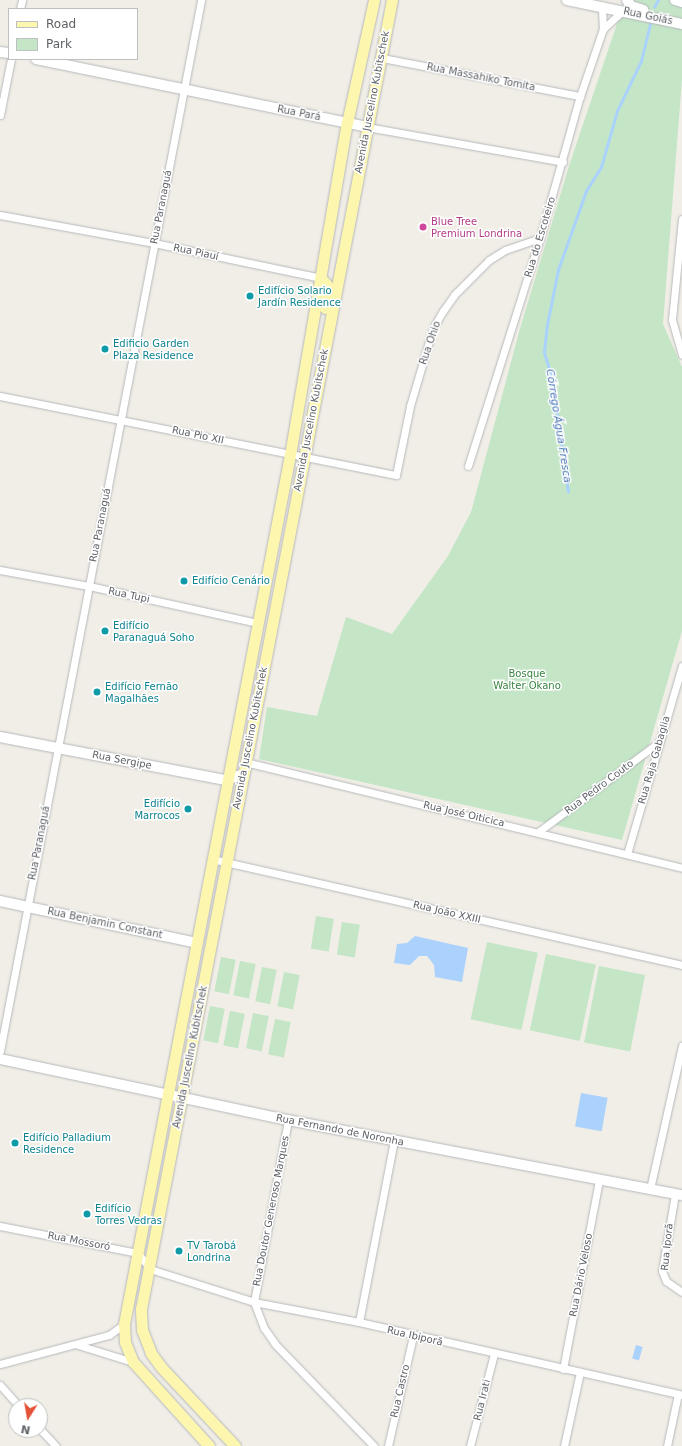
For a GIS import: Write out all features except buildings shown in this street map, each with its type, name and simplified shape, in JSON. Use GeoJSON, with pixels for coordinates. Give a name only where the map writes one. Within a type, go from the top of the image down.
{"type":"FeatureCollection","features":[{"type":"Feature","properties":{"kind":"main road","name":"Avenida Juscelino Kubitschek"},"geometry":{"type":"LineString","coordinates":[[209,1446],[133,1362],[125,1342],[124,1324],[169,1094],[226,780],[290,455],[347,123],[374,0]]}},
{"type":"Feature","properties":{"kind":"main road","name":"Avenida Juscelino Kubitschek"},"geometry":{"type":"LineString","coordinates":[[235,1446],[170,1378],[151,1353],[141,1323],[226,862],[392,0]]}},
{"type":"Feature","properties":{"kind":"main road"},"geometry":{"type":"LineString","coordinates":[[319,376],[318,343],[327,298],[327,285],[321,278]]}},
{"type":"Feature","properties":{"kind":"main road"},"geometry":{"type":"LineString","coordinates":[[134,1277],[150,1269]]}},
{"type":"Feature","properties":{"kind":"street","name":"Rua Paranaguá"},"geometry":{"type":"LineString","coordinates":[[0,1051],[201,0]]}},
{"type":"Feature","properties":{"kind":"street","name":"Rua Goiás"},"geometry":{"type":"LineString","coordinates":[[567,0],[601,3],[622,11],[682,24]]}},
{"type":"Feature","properties":{"kind":"street"},"geometry":{"type":"LineString","coordinates":[[627,0],[635,8],[682,19]]}},
{"type":"Feature","properties":{"kind":"street"},"geometry":{"type":"LineString","coordinates":[[675,0],[682,2]]}},
{"type":"Feature","properties":{"kind":"street","name":"Rua do Escoteiro"},"geometry":{"type":"LineString","coordinates":[[468,466],[540,238],[563,162],[580,96],[603,29],[601,3]]}},
{"type":"Feature","properties":{"kind":"street"},"geometry":{"type":"LineString","coordinates":[[603,29],[622,11]]}},
{"type":"Feature","properties":{"kind":"street","name":"Rua Massahiko Tomita"},"geometry":{"type":"LineString","coordinates":[[382,58],[580,96]]}},
{"type":"Feature","properties":{"kind":"street"},"geometry":{"type":"LineString","coordinates":[[0,115],[11,60]]}},
{"type":"Feature","properties":{"kind":"street","name":"Rua Pará"},"geometry":{"type":"LineString","coordinates":[[41,60],[367,127],[563,162]]}},
{"type":"Feature","properties":{"kind":"street","name":"Rua Piauí"},"geometry":{"type":"LineString","coordinates":[[0,215],[154,243],[321,278]]}},
{"type":"Feature","properties":{"kind":"street"},"geometry":{"type":"LineString","coordinates":[[682,219],[672,320],[682,355]]}},
{"type":"Feature","properties":{"kind":"street","name":"Rua Ohio"},"geometry":{"type":"LineString","coordinates":[[396,474],[412,400],[433,328],[443,311],[454,295],[489,260],[505,250],[540,238]]}},
{"type":"Feature","properties":{"kind":"street","name":"Rua Pio XII"},"geometry":{"type":"LineString","coordinates":[[0,396],[121,419],[304,458],[396,474]]}},
{"type":"Feature","properties":{"kind":"street","name":"Rua Tupi"},"geometry":{"type":"LineString","coordinates":[[0,570],[89,586],[256,623]]}},
{"type":"Feature","properties":{"kind":"street","name":"Rua Raja Gabaglia"},"geometry":{"type":"LineString","coordinates":[[627,854],[682,666]]}},
{"type":"Feature","properties":{"kind":"street","name":"Rua Sergipe"},"geometry":{"type":"LineString","coordinates":[[0,737],[226,780]]}},
{"type":"Feature","properties":{"kind":"street","name":"Rua Pedro Couto"},"geometry":{"type":"LineString","coordinates":[[538,832],[660,742]]}},
{"type":"Feature","properties":{"kind":"street","name":"Rua José Oiticica"},"geometry":{"type":"LineString","coordinates":[[245,762],[682,868]]}},
{"type":"Feature","properties":{"kind":"street"},"geometry":{"type":"LineString","coordinates":[[226,780],[243,774]]}},
{"type":"Feature","properties":{"kind":"street","name":"Rua João XXIII"},"geometry":{"type":"LineString","coordinates":[[212,859],[682,965]]}},
{"type":"Feature","properties":{"kind":"street","name":"Rua Benjamin Constant"},"geometry":{"type":"LineString","coordinates":[[0,901],[211,946]]}},
{"type":"Feature","properties":{"kind":"street"},"geometry":{"type":"LineString","coordinates":[[650,1189],[682,1046]]}},
{"type":"Feature","properties":{"kind":"street","name":"Rua Fernando de Noronha"},"geometry":{"type":"LineString","coordinates":[[0,1060],[288,1120],[599,1181],[679,1194]]}},
{"type":"Feature","properties":{"kind":"street","name":"Rua Doutor Generoso Marques"},"geometry":{"type":"LineString","coordinates":[[254,1302],[288,1120]]}},
{"type":"Feature","properties":{"kind":"street"},"geometry":{"type":"LineString","coordinates":[[359,1322],[394,1140]]}},
{"type":"Feature","properties":{"kind":"street","name":"Rua Dário Veloso"},"geometry":{"type":"LineString","coordinates":[[563,1369],[599,1181]]}},
{"type":"Feature","properties":{"kind":"street","name":"Rua Iporã"},"geometry":{"type":"LineString","coordinates":[[679,1194],[662,1270],[666,1281],[682,1292]]}},
{"type":"Feature","properties":{"kind":"street","name":"Rua Mossoró"},"geometry":{"type":"LineString","coordinates":[[0,1226],[138,1253]]}},
{"type":"Feature","properties":{"kind":"street"},"geometry":{"type":"LineString","coordinates":[[138,1253],[150,1269]]}},
{"type":"Feature","properties":{"kind":"street","name":"Rua Ibiporã"},"geometry":{"type":"LineString","coordinates":[[150,1269],[254,1302],[359,1322],[413,1336],[680,1394]]}},
{"type":"Feature","properties":{"kind":"street"},"geometry":{"type":"LineString","coordinates":[[254,1302],[264,1328],[275,1344],[374,1446]]}},
{"type":"Feature","properties":{"kind":"street"},"geometry":{"type":"LineString","coordinates":[[0,1364],[109,1335],[124,1324]]}},
{"type":"Feature","properties":{"kind":"street","name":"Rua Castro"},"geometry":{"type":"LineString","coordinates":[[388,1446],[413,1336]]}},
{"type":"Feature","properties":{"kind":"street"},"geometry":{"type":"LineString","coordinates":[[76,1345],[96,1349],[133,1362]]}},
{"type":"Feature","properties":{"kind":"street","name":"Rua Irati"},"geometry":{"type":"LineString","coordinates":[[470,1446],[494,1354]]}},
{"type":"Feature","properties":{"kind":"street"},"geometry":{"type":"LineString","coordinates":[[564,1446],[580,1372]]}},
{"type":"Feature","properties":{"kind":"street"},"geometry":{"type":"LineString","coordinates":[[0,1385],[12,1398]]}},
{"type":"Feature","properties":{"kind":"street"},"geometry":{"type":"LineString","coordinates":[[666,1446],[680,1394]]}},
{"type":"Feature","properties":{"kind":"street"},"geometry":{"type":"LineString","coordinates":[[48,1437],[56,1446]]}},
{"type":"Feature","properties":{"kind":"green space","name":"Bosque Walter Okano"},"geometry":{"type":"Polygon","coordinates":[[[625,0],[682,0],[682,79],[663,324],[682,367],[682,631],[622,840],[259,759],[267,707],[317,716],[346,617],[392,634],[448,556],[471,512],[519,332],[569,166],[625,0]]]}},
{"type":"Feature","properties":{"kind":"green space"},"geometry":{"type":"Polygon","coordinates":[[[316,916],[334,919],[329,951],[311,949],[316,916]]]}},
{"type":"Feature","properties":{"kind":"green space"},"geometry":{"type":"Polygon","coordinates":[[[342,922],[360,925],[355,957],[337,955],[342,922]]]}},
{"type":"Feature","properties":{"kind":"green space"},"geometry":{"type":"Polygon","coordinates":[[[487,942],[538,953],[521,1030],[471,1019],[487,942]]]}},
{"type":"Feature","properties":{"kind":"green space"},"geometry":{"type":"Polygon","coordinates":[[[546,954],[596,965],[580,1041],[530,1030],[546,954]]]}},
{"type":"Feature","properties":{"kind":"green space"},"geometry":{"type":"Polygon","coordinates":[[[221,957],[236,960],[229,994],[214,991],[221,957]]]}},
{"type":"Feature","properties":{"kind":"green space"},"geometry":{"type":"Polygon","coordinates":[[[240,961],[256,964],[249,998],[233,995],[240,961]]]}},
{"type":"Feature","properties":{"kind":"green space"},"geometry":{"type":"Polygon","coordinates":[[[599,966],[645,975],[630,1052],[584,1043],[599,966]]]}},
{"type":"Feature","properties":{"kind":"green space"},"geometry":{"type":"Polygon","coordinates":[[[262,967],[277,970],[270,1004],[255,1001],[262,967]]]}},
{"type":"Feature","properties":{"kind":"green space"},"geometry":{"type":"Polygon","coordinates":[[[284,972],[300,975],[293,1009],[277,1006],[284,972]]]}},
{"type":"Feature","properties":{"kind":"green space"},"geometry":{"type":"Polygon","coordinates":[[[210,1006],[225,1009],[218,1043],[203,1040],[210,1006]]]}},
{"type":"Feature","properties":{"kind":"green space"},"geometry":{"type":"Polygon","coordinates":[[[230,1011],[245,1014],[238,1048],[223,1045],[230,1011]]]}},
{"type":"Feature","properties":{"kind":"green space"},"geometry":{"type":"Polygon","coordinates":[[[253,1013],[269,1016],[262,1051],[246,1048],[253,1013]]]}},
{"type":"Feature","properties":{"kind":"green space"},"geometry":{"type":"Polygon","coordinates":[[[275,1019],[291,1022],[284,1057],[268,1054],[275,1019]]]}},
{"type":"Feature","properties":{"kind":"water"},"geometry":{"type":"Polygon","coordinates":[[[415,936],[468,948],[462,982],[435,977],[434,965],[427,956],[419,956],[410,965],[394,963],[397,944],[407,943],[415,936]]]}},
{"type":"Feature","properties":{"kind":"water"},"geometry":{"type":"Polygon","coordinates":[[[581,1093],[608,1098],[602,1131],[575,1126],[581,1093]]]}},
{"type":"Feature","properties":{"kind":"water"},"geometry":{"type":"Polygon","coordinates":[[[636,1345],[643,1347],[639,1360],[632,1358],[636,1345]]]}},
{"type":"Feature","properties":{"kind":"waterway","name":"Córrego Água Fresca"},"geometry":{"type":"LineString","coordinates":[[654,7],[658,0]]}},
{"type":"Feature","properties":{"kind":"waterway","name":"Córrego Água Fresca"},"geometry":{"type":"LineString","coordinates":[[568,492],[552,379],[544,352],[547,325],[558,270],[586,191],[601,167],[617,111],[641,61],[651,20]]}},
{"type":"Feature","properties":{"kind":"place","name":"Blue Tree Premium Londrina"},"geometry":{"type":"Point","coordinates":[423,227]}},
{"type":"Feature","properties":{"kind":"place","name":"Edifício Solario Jardín Residence"},"geometry":{"type":"Point","coordinates":[250,296]}},
{"type":"Feature","properties":{"kind":"place","name":"Edificio Garden Plaza Residence"},"geometry":{"type":"Point","coordinates":[105,349]}},
{"type":"Feature","properties":{"kind":"place","name":"Edifício Cenário"},"geometry":{"type":"Point","coordinates":[184,581]}},
{"type":"Feature","properties":{"kind":"place","name":"Edifício Paranaguá Soho"},"geometry":{"type":"Point","coordinates":[105,631]}},
{"type":"Feature","properties":{"kind":"place","name":"Edifício Fernão Magalhães"},"geometry":{"type":"Point","coordinates":[97,692]}},
{"type":"Feature","properties":{"kind":"place","name":"Edifício Marrocos"},"geometry":{"type":"Point","coordinates":[188,809]}},
{"type":"Feature","properties":{"kind":"place","name":"Edifício Palladium Residence"},"geometry":{"type":"Point","coordinates":[15,1143]}},
{"type":"Feature","properties":{"kind":"place","name":"Edifício Torres Vedras"},"geometry":{"type":"Point","coordinates":[87,1214]}},
{"type":"Feature","properties":{"kind":"place","name":"TV Tarobá Londrina"},"geometry":{"type":"Point","coordinates":[179,1251]}}]}
